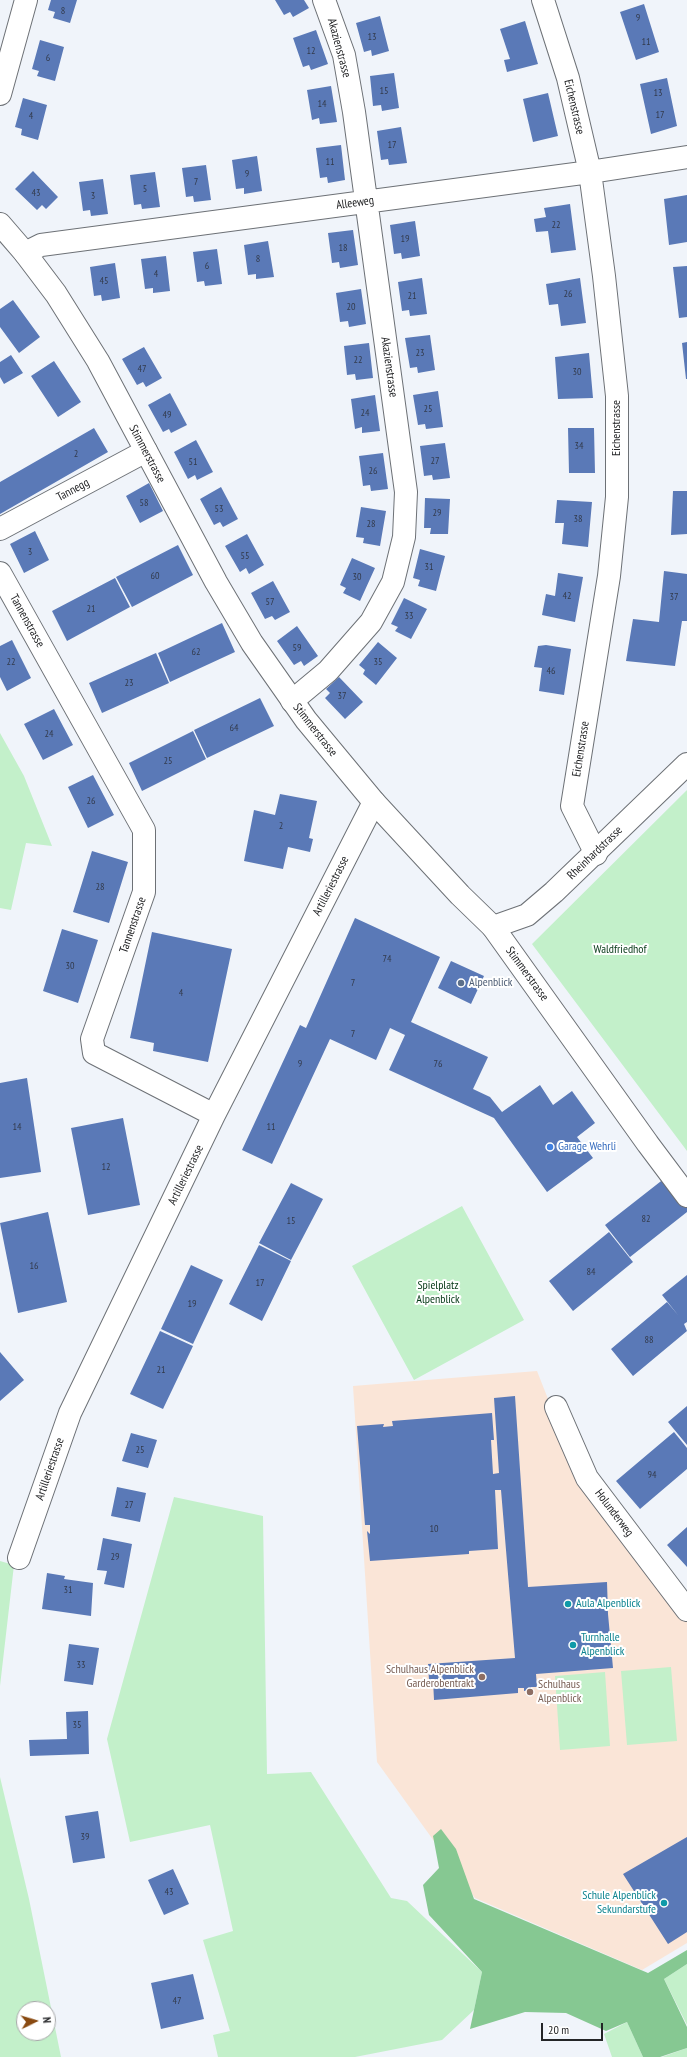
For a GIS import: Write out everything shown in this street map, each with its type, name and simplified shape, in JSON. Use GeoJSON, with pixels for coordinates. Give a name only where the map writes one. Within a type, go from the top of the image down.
{"type":"FeatureCollection","features":[{"type":"Feature","properties":{"kind":"street"},"geometry":{"type":"LineString","coordinates":[[0,94],[26,0]]}},
{"type":"Feature","properties":{"kind":"street","name":"Akazienstrasse"},"geometry":{"type":"LineString","coordinates":[[292,701],[328,671],[371,622],[392,582],[404,537],[406,492],[354,112],[344,55],[324,0]]}},
{"type":"Feature","properties":{"kind":"street","name":"Eichenstrasse"},"geometry":{"type":"LineString","coordinates":[[543,0],[568,78],[590,172],[604,276],[617,396],[617,497],[609,576],[572,806],[596,854]]}},
{"type":"Feature","properties":{"kind":"street","name":"Alleeweg"},"geometry":{"type":"LineString","coordinates":[[25,253],[41,245],[590,172],[687,157]]}},
{"type":"Feature","properties":{"kind":"street","name":"Stimmerstrasse"},"geometry":{"type":"LineString","coordinates":[[0,224],[25,253],[56,294],[98,361],[216,582],[252,643],[292,701],[374,802],[455,889],[493,927],[648,1144],[687,1196]]}},
{"type":"Feature","properties":{"kind":"street","name":"Tannegg"},"geometry":{"type":"LineString","coordinates":[[0,529],[146,452]]}},
{"type":"Feature","properties":{"kind":"street","name":"Tannenstrasse"},"geometry":{"type":"LineString","coordinates":[[0,573],[144,830],[144,892],[92,1039],[94,1053],[214,1115]]}},
{"type":"Feature","properties":{"kind":"street","name":"Rheinhardstrasse"},"geometry":{"type":"LineString","coordinates":[[493,927],[527,915],[596,854],[687,764]]}},
{"type":"Feature","properties":{"kind":"street","name":"Artilleriestrasse"},"geometry":{"type":"LineString","coordinates":[[19,1558],[70,1413],[214,1115],[374,802]]}},
{"type":"Feature","properties":{"kind":"street","name":"Holunderweg"},"geometry":{"type":"LineString","coordinates":[[556,1408],[587,1478],[687,1610]]}},
{"type":"Feature","properties":{"kind":"shaded area","name":"Schulhaus Alpenblick"},"geometry":{"type":"Polygon","coordinates":[[[537,1371],[580,1480],[687,1621],[687,1943],[642,1970],[475,1898],[377,1762],[353,1386],[537,1371]]]}},
{"type":"Feature","properties":{"kind":"green space"},"geometry":{"type":"Polygon","coordinates":[[[0,733],[24,776],[52,846],[26,843],[11,910],[0,908],[0,733]]]}},
{"type":"Feature","properties":{"kind":"green space","name":"Waldfriedhof"},"geometry":{"type":"Polygon","coordinates":[[[687,790],[687,1151],[532,944],[687,790]]]}},
{"type":"Feature","properties":{"kind":"green space","name":"Spielplatz Alpenblick"},"geometry":{"type":"Polygon","coordinates":[[[462,1206],[524,1320],[414,1380],[352,1266],[462,1206]]]}},
{"type":"Feature","properties":{"kind":"green space"},"geometry":{"type":"Polygon","coordinates":[[[174,1497],[263,1516],[267,1774],[311,1772],[391,1898],[407,1901],[482,1972],[474,2010],[442,2040],[355,2057],[218,2057],[213,2035],[230,2031],[203,1940],[233,1931],[210,1825],[130,1842],[107,1739],[174,1497]]]}},
{"type":"Feature","properties":{"kind":"green space"},"geometry":{"type":"Polygon","coordinates":[[[0,1561],[14,1565],[0,1686],[0,1561]]]}},
{"type":"Feature","properties":{"kind":"green space"},"geometry":{"type":"Polygon","coordinates":[[[671,1667],[677,1741],[627,1745],[621,1671],[671,1667]]]}},
{"type":"Feature","properties":{"kind":"green space"},"geometry":{"type":"Polygon","coordinates":[[[605,1672],[610,1746],[560,1750],[555,1676],[605,1672]]]}},
{"type":"Feature","properties":{"kind":"green space"},"geometry":{"type":"Polygon","coordinates":[[[0,1777],[29,1899],[50,2001],[16,2001],[16,2041],[56,2041],[56,2032],[61,2057],[0,2057],[0,1777]]]}},
{"type":"Feature","properties":{"kind":"green space"},"geometry":{"type":"Polygon","coordinates":[[[441,1829],[456,1849],[474,1899],[648,1973],[687,1950],[687,1964],[664,1979],[687,2027],[687,2048],[660,2057],[643,2057],[627,2022],[606,2031],[566,2013],[525,2012],[470,2029],[482,1972],[429,1915],[423,1885],[439,1868],[433,1836],[441,1829]]]}},
{"type":"Feature","properties":{"kind":"green space"},"geometry":{"type":"Polygon","coordinates":[[[687,1964],[687,2025],[664,1979],[687,1964]]]}},
{"type":"Feature","properties":{"kind":"green space"},"geometry":{"type":"Polygon","coordinates":[[[627,2022],[643,2057],[612,2057],[604,2034],[627,2022]]]}},
{"type":"Feature","properties":{"kind":"green space"},"geometry":{"type":"Polygon","coordinates":[[[687,2048],[687,2057],[662,2057],[687,2048]]]}},
{"type":"Feature","properties":{"kind":"building"},"geometry":{"type":"Polygon","coordinates":[[[51,0],[77,0],[70,23],[53,18],[55,12],[48,10],[51,0]]]}},
{"type":"Feature","properties":{"kind":"building"},"geometry":{"type":"Polygon","coordinates":[[[275,0],[304,0],[309,8],[293,17],[290,12],[284,15],[275,0]]]}},
{"type":"Feature","properties":{"kind":"building"},"geometry":{"type":"Polygon","coordinates":[[[644,4],[659,52],[636,60],[620,12],[644,4]]]}},
{"type":"Feature","properties":{"kind":"building"},"geometry":{"type":"Polygon","coordinates":[[[380,16],[389,51],[372,56],[371,50],[364,52],[356,23],[380,16]]]}},
{"type":"Feature","properties":{"kind":"building"},"geometry":{"type":"Polygon","coordinates":[[[525,21],[538,64],[507,72],[504,60],[510,59],[500,29],[525,21]]]}},
{"type":"Feature","properties":{"kind":"building"},"geometry":{"type":"Polygon","coordinates":[[[316,30],[328,64],[311,70],[309,65],[303,67],[293,38],[316,30]]]}},
{"type":"Feature","properties":{"kind":"building"},"geometry":{"type":"Polygon","coordinates":[[[40,40],[64,47],[55,81],[37,76],[39,71],[32,69],[40,40]]]}},
{"type":"Feature","properties":{"kind":"building"},"geometry":{"type":"Polygon","coordinates":[[[394,73],[399,108],[382,111],[381,105],[373,106],[370,76],[394,73]]]}},
{"type":"Feature","properties":{"kind":"building"},"geometry":{"type":"Polygon","coordinates":[[[667,78],[677,126],[651,134],[640,84],[667,78]]]}},
{"type":"Feature","properties":{"kind":"building"},"geometry":{"type":"Polygon","coordinates":[[[331,86],[337,122],[320,124],[319,118],[312,120],[307,90],[331,86]]]}},
{"type":"Feature","properties":{"kind":"building"},"geometry":{"type":"Polygon","coordinates":[[[548,93],[558,136],[533,142],[523,99],[548,93]]]}},
{"type":"Feature","properties":{"kind":"building"},"geometry":{"type":"Polygon","coordinates":[[[23,98],[47,105],[38,140],[21,135],[22,129],[15,127],[23,98]]]}},
{"type":"Feature","properties":{"kind":"building"},"geometry":{"type":"Polygon","coordinates":[[[401,127],[407,163],[389,165],[388,159],[381,160],[377,131],[401,127]]]}},
{"type":"Feature","properties":{"kind":"building"},"geometry":{"type":"Polygon","coordinates":[[[341,145],[345,180],[328,183],[327,177],[320,178],[316,148],[341,145]]]}},
{"type":"Feature","properties":{"kind":"building"},"geometry":{"type":"Polygon","coordinates":[[[257,156],[262,191],[244,194],[244,188],[236,189],[232,160],[257,156]]]}},
{"type":"Feature","properties":{"kind":"building"},"geometry":{"type":"Polygon","coordinates":[[[206,165],[211,200],[194,202],[193,196],[186,197],[182,168],[206,165]]]}},
{"type":"Feature","properties":{"kind":"building"},"geometry":{"type":"Polygon","coordinates":[[[33,171],[58,197],[46,209],[42,205],[37,210],[15,189],[33,171]]]}},
{"type":"Feature","properties":{"kind":"building"},"geometry":{"type":"Polygon","coordinates":[[[155,172],[160,207],[142,209],[141,204],[134,205],[130,175],[155,172]]]}},
{"type":"Feature","properties":{"kind":"building"},"geometry":{"type":"Polygon","coordinates":[[[103,179],[108,214],[91,216],[90,210],[83,211],[79,182],[103,179]]]}},
{"type":"Feature","properties":{"kind":"building"},"geometry":{"type":"Polygon","coordinates":[[[687,195],[687,242],[669,245],[664,199],[687,195]]]}},
{"type":"Feature","properties":{"kind":"building"},"geometry":{"type":"Polygon","coordinates":[[[570,204],[576,250],[551,253],[548,231],[536,232],[534,219],[546,217],[544,208],[570,204]]]}},
{"type":"Feature","properties":{"kind":"building"},"geometry":{"type":"Polygon","coordinates":[[[415,221],[420,256],[402,259],[401,253],[394,254],[390,225],[415,221]]]}},
{"type":"Feature","properties":{"kind":"building"},"geometry":{"type":"Polygon","coordinates":[[[353,230],[358,265],[340,268],[339,262],[332,263],[328,233],[353,230]]]}},
{"type":"Feature","properties":{"kind":"building"},"geometry":{"type":"Polygon","coordinates":[[[268,241],[274,277],[256,279],[256,274],[248,275],[244,245],[268,241]]]}},
{"type":"Feature","properties":{"kind":"building"},"geometry":{"type":"Polygon","coordinates":[[[217,249],[222,284],[205,286],[204,281],[197,282],[193,252],[217,249]]]}},
{"type":"Feature","properties":{"kind":"building"},"geometry":{"type":"Polygon","coordinates":[[[166,256],[170,291],[153,293],[153,288],[145,289],[141,259],[166,256]]]}},
{"type":"Feature","properties":{"kind":"building"},"geometry":{"type":"Polygon","coordinates":[[[115,263],[120,298],[102,301],[101,295],[94,296],[90,267],[115,263]]]}},
{"type":"Feature","properties":{"kind":"building"},"geometry":{"type":"Polygon","coordinates":[[[687,266],[687,317],[679,318],[673,267],[687,266]]]}},
{"type":"Feature","properties":{"kind":"building"},"geometry":{"type":"Polygon","coordinates":[[[422,278],[427,314],[410,316],[409,310],[402,311],[398,282],[422,278]]]}},
{"type":"Feature","properties":{"kind":"building"},"geometry":{"type":"Polygon","coordinates":[[[580,278],[586,323],[561,326],[558,304],[549,305],[546,284],[580,278]]]}},
{"type":"Feature","properties":{"kind":"building"},"geometry":{"type":"Polygon","coordinates":[[[361,289],[366,324],[349,327],[348,321],[340,322],[336,293],[361,289]]]}},
{"type":"Feature","properties":{"kind":"building"},"geometry":{"type":"Polygon","coordinates":[[[13,300],[40,337],[19,353],[0,327],[0,309],[13,300]]]}},
{"type":"Feature","properties":{"kind":"building"},"geometry":{"type":"Polygon","coordinates":[[[430,335],[435,370],[418,373],[417,367],[410,368],[405,338],[430,335]]]}},
{"type":"Feature","properties":{"kind":"building"},"geometry":{"type":"Polygon","coordinates":[[[687,342],[687,379],[686,379],[682,343],[687,342]]]}},
{"type":"Feature","properties":{"kind":"building"},"geometry":{"type":"Polygon","coordinates":[[[369,343],[373,378],[356,380],[355,374],[347,375],[344,346],[369,343]]]}},
{"type":"Feature","properties":{"kind":"building"},"geometry":{"type":"Polygon","coordinates":[[[144,347],[162,378],[146,387],[143,382],[137,385],[122,359],[144,347]]]}},
{"type":"Feature","properties":{"kind":"building"},"geometry":{"type":"Polygon","coordinates":[[[589,353],[593,398],[558,399],[555,357],[589,353]]]}},
{"type":"Feature","properties":{"kind":"building"},"geometry":{"type":"Polygon","coordinates":[[[11,355],[23,373],[4,384],[0,377],[0,362],[11,355]]]}},
{"type":"Feature","properties":{"kind":"building"},"geometry":{"type":"Polygon","coordinates":[[[54,361],[81,402],[58,417],[31,376],[54,361]]]}},
{"type":"Feature","properties":{"kind":"building"},"geometry":{"type":"Polygon","coordinates":[[[438,391],[443,427],[426,429],[425,424],[418,425],[413,395],[438,391]]]}},
{"type":"Feature","properties":{"kind":"building"},"geometry":{"type":"Polygon","coordinates":[[[170,393],[187,425],[171,433],[169,429],[163,432],[148,405],[170,393]]]}},
{"type":"Feature","properties":{"kind":"building"},"geometry":{"type":"Polygon","coordinates":[[[375,395],[380,431],[362,433],[362,427],[355,429],[351,399],[375,395]]]}},
{"type":"Feature","properties":{"kind":"building"},"geometry":{"type":"Polygon","coordinates":[[[94,428],[108,452],[0,514],[0,482],[94,428]]]}},
{"type":"Feature","properties":{"kind":"building"},"geometry":{"type":"Polygon","coordinates":[[[568,428],[594,428],[595,473],[569,473],[568,428]]]}},
{"type":"Feature","properties":{"kind":"building"},"geometry":{"type":"Polygon","coordinates":[[[196,440],[213,472],[197,480],[195,475],[188,479],[174,452],[196,440]]]}},
{"type":"Feature","properties":{"kind":"building"},"geometry":{"type":"Polygon","coordinates":[[[445,443],[450,478],[433,480],[432,475],[424,476],[420,446],[445,443]]]}},
{"type":"Feature","properties":{"kind":"building"},"geometry":{"type":"Polygon","coordinates":[[[383,453],[388,489],[371,491],[370,485],[363,486],[359,456],[383,453]]]}},
{"type":"Feature","properties":{"kind":"building"},"geometry":{"type":"Polygon","coordinates":[[[149,483],[163,511],[140,523],[126,496],[149,483]]]}},
{"type":"Feature","properties":{"kind":"building"},"geometry":{"type":"Polygon","coordinates":[[[221,487],[238,519],[223,527],[220,522],[214,525],[200,499],[221,487]]]}},
{"type":"Feature","properties":{"kind":"building"},"geometry":{"type":"Polygon","coordinates":[[[673,491],[687,491],[687,534],[671,535],[673,491]]]}},
{"type":"Feature","properties":{"kind":"building"},"geometry":{"type":"Polygon","coordinates":[[[425,498],[450,499],[448,534],[430,534],[431,528],[424,528],[425,498]]]}},
{"type":"Feature","properties":{"kind":"building"},"geometry":{"type":"Polygon","coordinates":[[[557,500],[592,502],[588,547],[562,544],[564,523],[555,523],[557,500]]]}},
{"type":"Feature","properties":{"kind":"building"},"geometry":{"type":"Polygon","coordinates":[[[361,507],[386,511],[380,546],[363,543],[364,538],[356,537],[361,507]]]}},
{"type":"Feature","properties":{"kind":"building"},"geometry":{"type":"Polygon","coordinates":[[[35,531],[49,560],[24,573],[10,544],[35,531]]]}},
{"type":"Feature","properties":{"kind":"building"},"geometry":{"type":"Polygon","coordinates":[[[247,534],[264,565],[249,574],[246,568],[240,572],[225,546],[247,534]]]}},
{"type":"Feature","properties":{"kind":"building"},"geometry":{"type":"Polygon","coordinates":[[[178,545],[193,575],[132,607],[116,577],[178,545]]]}},
{"type":"Feature","properties":{"kind":"building"},"geometry":{"type":"Polygon","coordinates":[[[420,549],[445,556],[436,591],[418,586],[420,580],[413,578],[420,549]]]}},
{"type":"Feature","properties":{"kind":"building"},"geometry":{"type":"Polygon","coordinates":[[[352,558],[375,568],[360,601],[343,593],[346,588],[340,585],[352,558]]]}},
{"type":"Feature","properties":{"kind":"building"},"geometry":{"type":"Polygon","coordinates":[[[664,571],[687,574],[687,621],[682,621],[675,666],[626,661],[633,619],[659,622],[664,571]]]}},
{"type":"Feature","properties":{"kind":"building"},"geometry":{"type":"Polygon","coordinates":[[[558,573],[583,577],[575,622],[542,615],[546,594],[555,596],[558,573]]]}},
{"type":"Feature","properties":{"kind":"building"},"geometry":{"type":"Polygon","coordinates":[[[115,578],[130,607],[67,641],[52,611],[115,578]]]}},
{"type":"Feature","properties":{"kind":"building"},"geometry":{"type":"Polygon","coordinates":[[[273,581],[290,612],[275,620],[272,616],[265,619],[251,593],[273,581]]]}},
{"type":"Feature","properties":{"kind":"building"},"geometry":{"type":"Polygon","coordinates":[[[404,598],[427,609],[411,639],[395,631],[398,627],[391,624],[404,598]]]}},
{"type":"Feature","properties":{"kind":"building"},"geometry":{"type":"Polygon","coordinates":[[[222,623],[235,652],[170,682],[158,653],[222,623]]]}},
{"type":"Feature","properties":{"kind":"building"},"geometry":{"type":"Polygon","coordinates":[[[297,626],[318,656],[304,666],[301,661],[294,665],[277,641],[297,626]]]}},
{"type":"Feature","properties":{"kind":"building"},"geometry":{"type":"Polygon","coordinates":[[[12,640],[31,678],[7,691],[0,677],[0,646],[12,640]]]}},
{"type":"Feature","properties":{"kind":"building"},"geometry":{"type":"Polygon","coordinates":[[[378,642],[397,658],[376,685],[363,674],[365,670],[359,665],[378,642]]]}},
{"type":"Feature","properties":{"kind":"building"},"geometry":{"type":"Polygon","coordinates":[[[546,645],[571,649],[564,695],[539,691],[542,668],[534,667],[538,646],[546,645]]]}},
{"type":"Feature","properties":{"kind":"building"},"geometry":{"type":"Polygon","coordinates":[[[156,653],[169,683],[102,713],[89,683],[156,653]]]}},
{"type":"Feature","properties":{"kind":"building"},"geometry":{"type":"Polygon","coordinates":[[[339,677],[363,702],[345,719],[325,698],[330,693],[326,689],[339,677]]]}},
{"type":"Feature","properties":{"kind":"building"},"geometry":{"type":"Polygon","coordinates":[[[260,698],[274,726],[207,758],[194,730],[260,698]]]}},
{"type":"Feature","properties":{"kind":"building"},"geometry":{"type":"Polygon","coordinates":[[[54,709],[73,745],[43,760],[24,724],[54,709]]]}},
{"type":"Feature","properties":{"kind":"building"},"geometry":{"type":"Polygon","coordinates":[[[193,731],[206,759],[142,791],[129,763],[193,731]]]}},
{"type":"Feature","properties":{"kind":"building"},"geometry":{"type":"Polygon","coordinates":[[[93,775],[114,815],[88,828],[68,787],[93,775]]]}},
{"type":"Feature","properties":{"kind":"building"},"geometry":{"type":"Polygon","coordinates":[[[280,794],[317,801],[309,838],[313,839],[310,852],[288,847],[283,869],[244,861],[254,810],[275,815],[280,794]]]}},
{"type":"Feature","properties":{"kind":"building"},"geometry":{"type":"Polygon","coordinates":[[[92,851],[128,862],[109,923],[73,912],[92,851]]]}},
{"type":"Feature","properties":{"kind":"building"},"geometry":{"type":"Polygon","coordinates":[[[355,918],[440,957],[411,1022],[488,1057],[473,1089],[490,1097],[502,1112],[540,1085],[553,1105],[572,1091],[595,1123],[577,1137],[593,1158],[547,1192],[494,1118],[389,1070],[405,1035],[390,1028],[376,1060],[330,1039],[272,1164],[242,1150],[300,1025],[306,1028],[355,918]]]}},
{"type":"Feature","properties":{"kind":"building"},"geometry":{"type":"Polygon","coordinates":[[[62,929],[98,940],[78,1003],[43,991],[62,929]]]}},
{"type":"Feature","properties":{"kind":"building"},"geometry":{"type":"Polygon","coordinates":[[[152,932],[232,949],[208,1062],[153,1051],[154,1043],[130,1038],[152,932]]]}},
{"type":"Feature","properties":{"kind":"building"},"geometry":{"type":"Polygon","coordinates":[[[451,961],[484,976],[471,1004],[438,988],[451,961]]]}},
{"type":"Feature","properties":{"kind":"building"},"geometry":{"type":"Polygon","coordinates":[[[27,1078],[41,1172],[0,1178],[0,1083],[27,1078]]]}},
{"type":"Feature","properties":{"kind":"building"},"geometry":{"type":"Polygon","coordinates":[[[123,1118],[140,1205],[88,1215],[71,1128],[123,1118]]]}},
{"type":"Feature","properties":{"kind":"building"},"geometry":{"type":"Polygon","coordinates":[[[665,1178],[687,1207],[687,1212],[630,1257],[605,1225],[665,1178]]]}},
{"type":"Feature","properties":{"kind":"building"},"geometry":{"type":"Polygon","coordinates":[[[291,1183],[323,1199],[291,1260],[259,1243],[291,1183]]]}},
{"type":"Feature","properties":{"kind":"building"},"geometry":{"type":"Polygon","coordinates":[[[48,1212],[67,1302],[18,1313],[0,1223],[48,1212]]]}},
{"type":"Feature","properties":{"kind":"building"},"geometry":{"type":"Polygon","coordinates":[[[609,1232],[633,1262],[573,1311],[549,1281],[609,1232]]]}},
{"type":"Feature","properties":{"kind":"building"},"geometry":{"type":"Polygon","coordinates":[[[259,1245],[291,1261],[262,1321],[229,1304],[259,1245]]]}},
{"type":"Feature","properties":{"kind":"building"},"geometry":{"type":"Polygon","coordinates":[[[191,1265],[223,1280],[193,1344],[161,1329],[191,1265]]]}},
{"type":"Feature","properties":{"kind":"building"},"geometry":{"type":"Polygon","coordinates":[[[687,1275],[687,1322],[684,1324],[687,1331],[633,1376],[611,1349],[667,1302],[678,1315],[662,1295],[687,1275]]]}},
{"type":"Feature","properties":{"kind":"building"},"geometry":{"type":"Polygon","coordinates":[[[160,1331],[193,1346],[163,1409],[130,1394],[160,1331]]]}},
{"type":"Feature","properties":{"kind":"building"},"geometry":{"type":"Polygon","coordinates":[[[0,1352],[24,1380],[0,1401],[0,1352]]]}},
{"type":"Feature","properties":{"kind":"building"},"geometry":{"type":"Polygon","coordinates":[[[515,1396],[528,1587],[607,1582],[608,1614],[613,1668],[536,1674],[537,1687],[531,1687],[532,1690],[524,1691],[524,1688],[518,1688],[518,1693],[434,1700],[433,1680],[429,1680],[428,1664],[515,1658],[501,1490],[495,1490],[498,1549],[469,1551],[469,1554],[370,1561],[367,1531],[370,1534],[370,1525],[365,1525],[357,1426],[384,1424],[383,1427],[393,1426],[392,1421],[492,1413],[494,1440],[491,1440],[493,1474],[499,1473],[494,1398],[515,1396]]]}},
{"type":"Feature","properties":{"kind":"building"},"geometry":{"type":"Polygon","coordinates":[[[687,1406],[687,1445],[668,1422],[687,1406]]]}},
{"type":"Feature","properties":{"kind":"building"},"geometry":{"type":"Polygon","coordinates":[[[674,1432],[687,1448],[687,1469],[640,1509],[616,1481],[674,1432]]]}},
{"type":"Feature","properties":{"kind":"building"},"geometry":{"type":"Polygon","coordinates":[[[131,1433],[157,1440],[148,1468],[122,1461],[131,1433]]]}},
{"type":"Feature","properties":{"kind":"building"},"geometry":{"type":"Polygon","coordinates":[[[117,1487],[146,1493],[140,1522],[111,1516],[117,1487]]]}},
{"type":"Feature","properties":{"kind":"building"},"geometry":{"type":"Polygon","coordinates":[[[687,1527],[687,1567],[667,1545],[687,1527]]]}},
{"type":"Feature","properties":{"kind":"building"},"geometry":{"type":"Polygon","coordinates":[[[103,1538],[132,1544],[124,1588],[104,1584],[107,1571],[97,1570],[103,1538]]]}},
{"type":"Feature","properties":{"kind":"building"},"geometry":{"type":"Polygon","coordinates":[[[47,1573],[65,1576],[64,1579],[93,1583],[91,1616],[42,1609],[47,1573]]]}},
{"type":"Feature","properties":{"kind":"building"},"geometry":{"type":"Polygon","coordinates":[[[69,1644],[99,1648],[93,1685],[64,1681],[69,1644]]]}},
{"type":"Feature","properties":{"kind":"building"},"geometry":{"type":"Polygon","coordinates":[[[88,1711],[89,1754],[30,1756],[29,1740],[67,1739],[66,1712],[88,1711]]]}},
{"type":"Feature","properties":{"kind":"building"},"geometry":{"type":"Polygon","coordinates":[[[98,1811],[105,1858],[73,1863],[65,1816],[98,1811]]]}},
{"type":"Feature","properties":{"kind":"building","name":"Schule Alpenblick Sekundarstufe"},"geometry":{"type":"Polygon","coordinates":[[[687,1837],[687,1932],[668,1944],[623,1874],[687,1837]]]}},
{"type":"Feature","properties":{"kind":"building"},"geometry":{"type":"Polygon","coordinates":[[[173,1869],[189,1904],[164,1915],[148,1880],[173,1869]]]}},
{"type":"Feature","properties":{"kind":"building"},"geometry":{"type":"Polygon","coordinates":[[[193,1974],[204,2019],[161,2029],[151,1983],[193,1974]]]}},
{"type":"Feature","properties":{"kind":"place","name":"Alpenblick"},"geometry":{"type":"Point","coordinates":[461,983]}},
{"type":"Feature","properties":{"kind":"place","name":"Garage Wehrli"},"geometry":{"type":"Point","coordinates":[550,1147]}},
{"type":"Feature","properties":{"kind":"place","name":"Aula Alpenblick"},"geometry":{"type":"Point","coordinates":[568,1604]}},
{"type":"Feature","properties":{"kind":"place","name":"Turnhalle Alpenblick"},"geometry":{"type":"Point","coordinates":[573,1645]}},
{"type":"Feature","properties":{"kind":"place","name":"Schulhaus Alpenblick Garderobentrakt"},"geometry":{"type":"Point","coordinates":[482,1677]}},
{"type":"Feature","properties":{"kind":"place","name":"Schulhaus Alpenblick"},"geometry":{"type":"Point","coordinates":[530,1692]}},
{"type":"Feature","properties":{"kind":"place","name":"Schule Alpenblick Sekundarstufe"},"geometry":{"type":"Point","coordinates":[664,1903]}}]}
